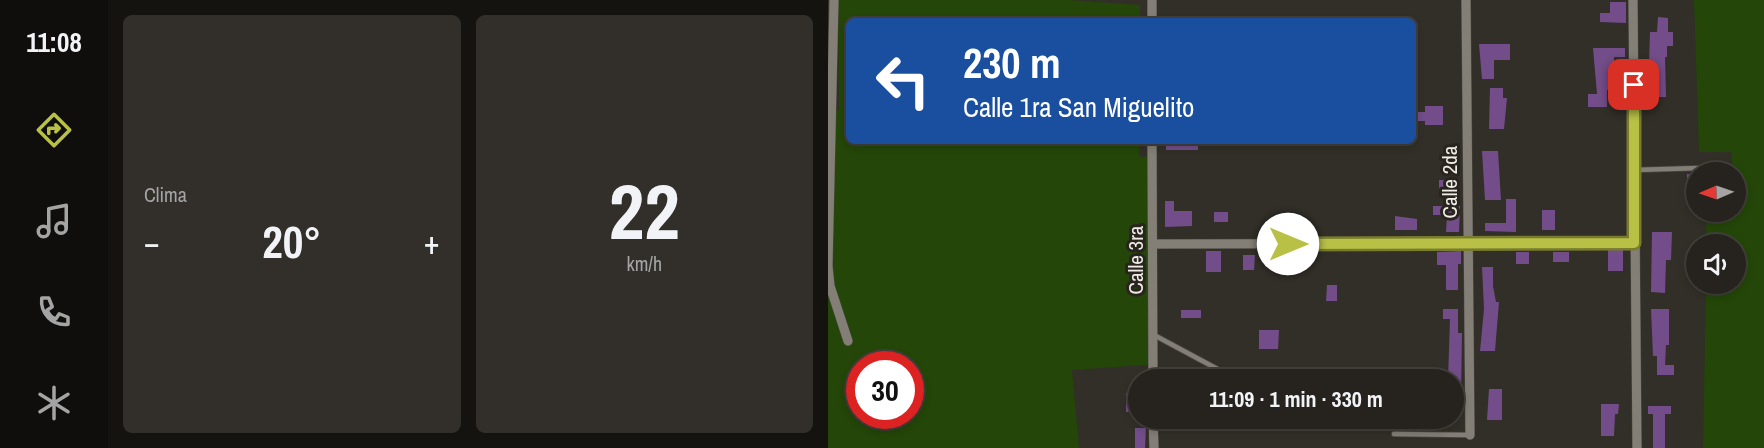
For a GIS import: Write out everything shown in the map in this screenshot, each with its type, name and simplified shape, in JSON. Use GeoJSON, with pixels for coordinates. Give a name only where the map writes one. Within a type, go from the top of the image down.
{"type":"FeatureCollection","features":[{"type":"Feature","properties":{"kind":"street"},"geometry":{"type":"LineString","coordinates":[[834,0],[828,266],[831,286],[848,341]]}},
{"type":"Feature","properties":{"kind":"street"},"geometry":{"type":"LineString","coordinates":[[1152,0],[1152,18]]}},
{"type":"Feature","properties":{"kind":"street","name":"Calle 2da"},"geometry":{"type":"LineString","coordinates":[[1466,0],[1470,435]]}},
{"type":"Feature","properties":{"kind":"street"},"geometry":{"type":"LineString","coordinates":[[1634,0],[1637,448]]}},
{"type":"Feature","properties":{"kind":"street","name":"Calle 3ra"},"geometry":{"type":"LineString","coordinates":[[1152,144],[1153,369]]}},
{"type":"Feature","properties":{"kind":"street"},"geometry":{"type":"LineString","coordinates":[[1153,244],[1634,243]]}},
{"type":"Feature","properties":{"kind":"street"},"geometry":{"type":"LineString","coordinates":[[1154,429],[1154,448]]}},
{"type":"Feature","properties":{"kind":"lane"},"geometry":{"type":"LineString","coordinates":[[1634,170],[1686,168]]}},
{"type":"Feature","properties":{"kind":"lane"},"geometry":{"type":"LineString","coordinates":[[1153,334],[1218,369]]}},
{"type":"Feature","properties":{"kind":"lane"},"geometry":{"type":"LineString","coordinates":[[1394,435],[1470,435]]}},
{"type":"Feature","properties":{"kind":"green space"},"geometry":{"type":"Polygon","coordinates":[[[838,0],[1069,0],[1140,5],[1140,18],[846,18],[846,144],[1139,144],[1139,157],[1151,156],[1157,364],[1072,370],[1079,448],[828,448],[828,111],[839,110],[838,0]]]}},
{"type":"Feature","properties":{"kind":"green space"},"geometry":{"type":"Polygon","coordinates":[[[1694,0],[1764,0],[1764,448],[1703,448],[1706,294],[1746,294],[1746,234],[1706,234],[1707,222],[1746,222],[1746,162],[1732,162],[1731,152],[1699,152],[1694,0]]]}},
{"type":"Feature","properties":{"kind":"building"},"geometry":{"type":"Polygon","coordinates":[[[1610,2],[1626,2],[1626,23],[1600,22],[1600,13],[1610,13],[1610,2]]]}},
{"type":"Feature","properties":{"kind":"building"},"geometry":{"type":"Polygon","coordinates":[[[1658,17],[1668,18],[1668,32],[1673,32],[1673,46],[1667,46],[1667,57],[1665,57],[1666,97],[1648,97],[1650,32],[1657,32],[1658,17]]]}},
{"type":"Feature","properties":{"kind":"building"},"geometry":{"type":"Polygon","coordinates":[[[1479,44],[1510,44],[1510,60],[1494,60],[1494,79],[1482,79],[1479,44]]]}},
{"type":"Feature","properties":{"kind":"building"},"geometry":{"type":"Polygon","coordinates":[[[1593,48],[1625,48],[1625,57],[1614,57],[1614,79],[1627,79],[1627,90],[1607,90],[1607,107],[1588,107],[1588,94],[1597,94],[1593,48]]]}},
{"type":"Feature","properties":{"kind":"building"},"geometry":{"type":"Polygon","coordinates":[[[1490,88],[1503,88],[1503,98],[1507,98],[1504,129],[1489,129],[1490,88]]]}},
{"type":"Feature","properties":{"kind":"building"},"geometry":{"type":"Polygon","coordinates":[[[1425,106],[1443,106],[1443,125],[1425,125],[1425,121],[1416,121],[1416,112],[1425,112],[1425,106]]]}},
{"type":"Feature","properties":{"kind":"building"},"geometry":{"type":"Polygon","coordinates":[[[1166,144],[1198,144],[1198,150],[1166,150],[1166,144]]]}},
{"type":"Feature","properties":{"kind":"building"},"geometry":{"type":"Polygon","coordinates":[[[1482,151],[1498,151],[1501,200],[1485,200],[1482,151]]]}},
{"type":"Feature","properties":{"kind":"building"},"geometry":{"type":"Polygon","coordinates":[[[1439,180],[1454,180],[1454,191],[1439,190],[1439,180]]]}},
{"type":"Feature","properties":{"kind":"building"},"geometry":{"type":"Polygon","coordinates":[[[1506,199],[1516,199],[1516,232],[1485,231],[1485,223],[1506,223],[1506,199]]]}},
{"type":"Feature","properties":{"kind":"building"},"geometry":{"type":"Polygon","coordinates":[[[1165,201],[1174,201],[1174,211],[1192,211],[1192,226],[1165,227],[1165,201]]]}},
{"type":"Feature","properties":{"kind":"building"},"geometry":{"type":"Polygon","coordinates":[[[1433,206],[1460,206],[1459,232],[1446,232],[1447,215],[1433,215],[1433,206]]]}},
{"type":"Feature","properties":{"kind":"building"},"geometry":{"type":"Polygon","coordinates":[[[1542,210],[1555,210],[1555,230],[1542,230],[1542,210]]]}},
{"type":"Feature","properties":{"kind":"building"},"geometry":{"type":"Polygon","coordinates":[[[1214,212],[1228,212],[1228,222],[1214,222],[1214,212]]]}},
{"type":"Feature","properties":{"kind":"building"},"geometry":{"type":"Polygon","coordinates":[[[1395,216],[1417,219],[1417,230],[1395,230],[1395,216]]]}},
{"type":"Feature","properties":{"kind":"building"},"geometry":{"type":"Polygon","coordinates":[[[1652,232],[1672,232],[1671,260],[1666,260],[1665,293],[1651,292],[1652,232]]]}},
{"type":"Feature","properties":{"kind":"building"},"geometry":{"type":"Polygon","coordinates":[[[1608,250],[1623,250],[1623,271],[1608,271],[1608,250]]]}},
{"type":"Feature","properties":{"kind":"building"},"geometry":{"type":"Polygon","coordinates":[[[1206,251],[1221,251],[1221,272],[1206,272],[1206,251]]]}},
{"type":"Feature","properties":{"kind":"building"},"geometry":{"type":"Polygon","coordinates":[[[1461,251],[1461,264],[1458,264],[1458,290],[1446,290],[1446,265],[1437,265],[1437,252],[1461,251]]]}},
{"type":"Feature","properties":{"kind":"building"},"geometry":{"type":"Polygon","coordinates":[[[1516,252],[1529,252],[1529,264],[1516,264],[1516,252]]]}},
{"type":"Feature","properties":{"kind":"building"},"geometry":{"type":"Polygon","coordinates":[[[1553,252],[1569,252],[1569,262],[1553,262],[1553,252]]]}},
{"type":"Feature","properties":{"kind":"building"},"geometry":{"type":"Polygon","coordinates":[[[1243,255],[1255,255],[1254,270],[1243,270],[1243,255]]]}},
{"type":"Feature","properties":{"kind":"building"},"geometry":{"type":"Polygon","coordinates":[[[1482,267],[1493,267],[1493,286],[1496,302],[1499,302],[1495,351],[1480,351],[1484,309],[1482,267]]]}},
{"type":"Feature","properties":{"kind":"building"},"geometry":{"type":"Polygon","coordinates":[[[1327,285],[1337,285],[1337,301],[1326,301],[1327,285]]]}},
{"type":"Feature","properties":{"kind":"building"},"geometry":{"type":"Polygon","coordinates":[[[1443,309],[1458,309],[1458,333],[1462,333],[1461,369],[1448,369],[1450,319],[1443,319],[1443,309]]]}},
{"type":"Feature","properties":{"kind":"building"},"geometry":{"type":"Polygon","coordinates":[[[1651,309],[1669,309],[1669,345],[1666,345],[1665,365],[1674,365],[1674,375],[1657,375],[1657,356],[1653,356],[1651,309]]]}},
{"type":"Feature","properties":{"kind":"building"},"geometry":{"type":"Polygon","coordinates":[[[1181,310],[1201,310],[1201,318],[1181,318],[1181,310]]]}},
{"type":"Feature","properties":{"kind":"building"},"geometry":{"type":"Polygon","coordinates":[[[1259,330],[1279,330],[1278,349],[1259,349],[1259,330]]]}},
{"type":"Feature","properties":{"kind":"building"},"geometry":{"type":"Polygon","coordinates":[[[1489,389],[1502,389],[1502,420],[1487,420],[1489,389]]]}},
{"type":"Feature","properties":{"kind":"building"},"geometry":{"type":"Polygon","coordinates":[[[1126,393],[1128,393],[1128,412],[1126,412],[1126,393]]]}},
{"type":"Feature","properties":{"kind":"building"},"geometry":{"type":"Polygon","coordinates":[[[1601,404],[1619,404],[1618,414],[1615,414],[1614,436],[1601,436],[1601,404]]]}},
{"type":"Feature","properties":{"kind":"building"},"geometry":{"type":"Polygon","coordinates":[[[1648,406],[1671,406],[1671,414],[1665,414],[1665,448],[1653,448],[1653,414],[1648,414],[1648,406]]]}},
{"type":"Feature","properties":{"kind":"building"},"geometry":{"type":"Polygon","coordinates":[[[1135,429],[1146,429],[1145,448],[1135,448],[1135,429]]]}},
{"type":"Feature","properties":{"kind":"route"},"geometry":{"type":"LineString","coordinates":[[1288,244],[1634,243],[1634,85]]}}]}
